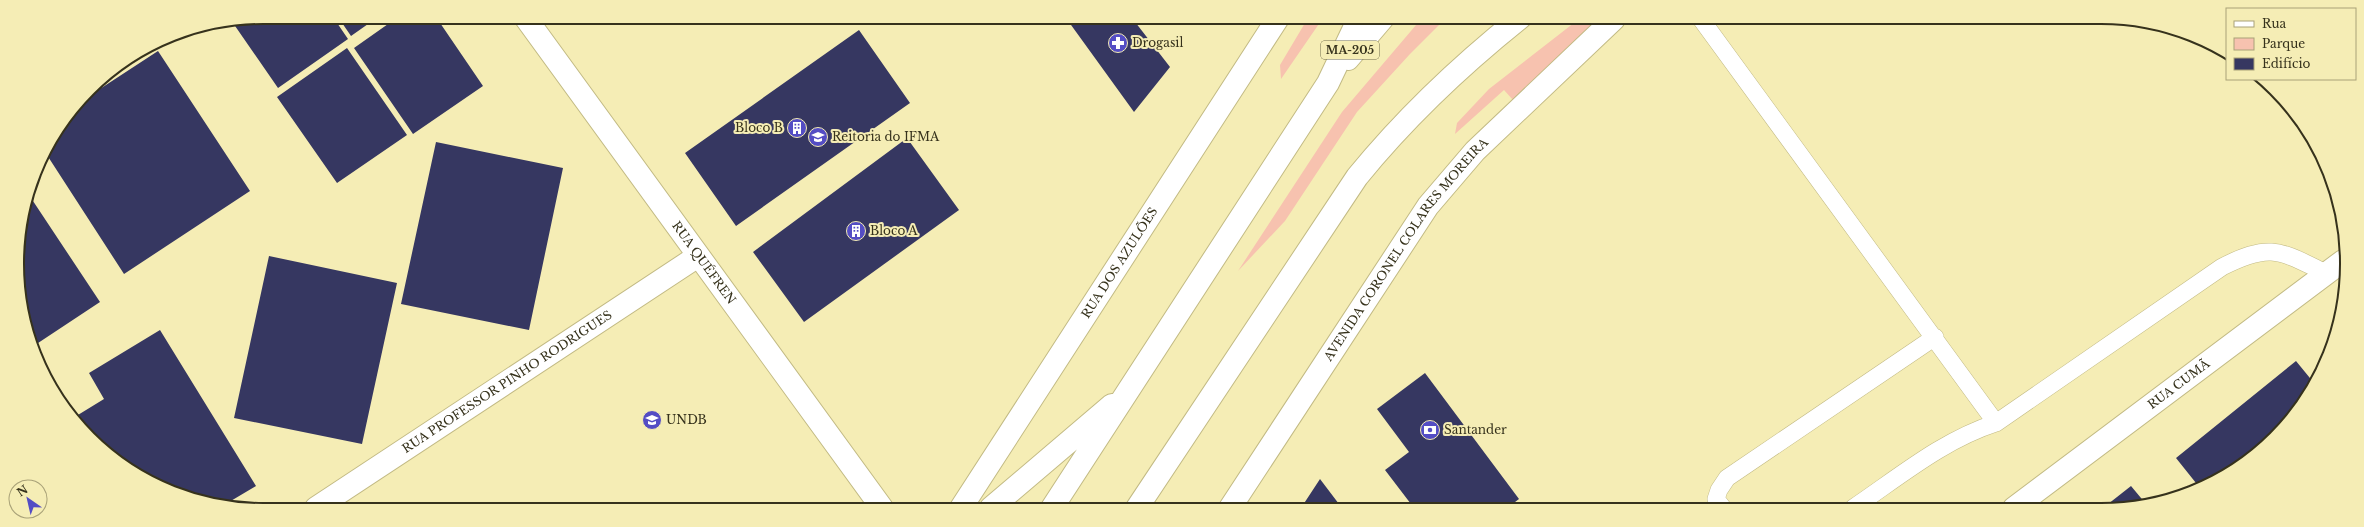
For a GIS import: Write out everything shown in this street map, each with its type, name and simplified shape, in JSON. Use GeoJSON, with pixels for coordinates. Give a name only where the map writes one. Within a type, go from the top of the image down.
{"type":"FeatureCollection","features":[{"type":"Feature","properties":{"kind":"main road","name":"RUA QUÉFREN"},"geometry":{"type":"LineString","coordinates":[[530,24],[878,503]]}},
{"type":"Feature","properties":{"kind":"main road","name":"RUA DOS AZULÕES"},"geometry":{"type":"LineString","coordinates":[[964,503],[1274,24]]}},
{"type":"Feature","properties":{"kind":"main road"},"geometry":{"type":"LineString","coordinates":[[1055,503],[1328,82],[1356,24]]}},
{"type":"Feature","properties":{"kind":"main road","name":"MA-205"},"geometry":{"type":"LineString","coordinates":[[1328,82],[1368,24]]}},
{"type":"Feature","properties":{"kind":"main road"},"geometry":{"type":"LineString","coordinates":[[1328,82],[1378,24]]}},
{"type":"Feature","properties":{"kind":"main road"},"geometry":{"type":"LineString","coordinates":[[1140,503],[1357,177],[1395,132],[1438,90],[1513,24]]}},
{"type":"Feature","properties":{"kind":"main road","name":"AVENIDA CORONEL COLARES MOREIRA"},"geometry":{"type":"LineString","coordinates":[[1233,503],[1428,206],[1475,151],[1608,24]]}},
{"type":"Feature","properties":{"kind":"main road","name":"RUA PROFESSOR PINHO RODRIGUES"},"geometry":{"type":"LineString","coordinates":[[324,503],[698,256]]}},
{"type":"Feature","properties":{"kind":"main road","name":"RUA CUMÃ"},"geometry":{"type":"LineString","coordinates":[[2021,503],[2334,267]]}},
{"type":"Feature","properties":{"kind":"main road"},"geometry":{"type":"LineString","coordinates":[[997,503],[1131,388]]}},
{"type":"Feature","properties":{"kind":"lane"},"geometry":{"type":"LineString","coordinates":[[1705,24],[1935,337],[1996,423]]}},
{"type":"Feature","properties":{"kind":"lane"},"geometry":{"type":"LineString","coordinates":[[1860,503],[1947,444],[1970,431],[1996,423],[2215,272],[2239,258],[2262,252],[2282,252],[2334,267]]}},
{"type":"Feature","properties":{"kind":"lane"},"geometry":{"type":"LineString","coordinates":[[1719,503],[1716,499],[1718,490],[1727,478],[1935,337]]}},
{"type":"Feature","properties":{"kind":"green space"},"geometry":{"type":"Polygon","coordinates":[[[1304,24],[1319,24],[1281,79],[1280,65],[1304,24]]]}},
{"type":"Feature","properties":{"kind":"green space"},"geometry":{"type":"Polygon","coordinates":[[[1417,24],[1440,24],[1410,54],[1357,112],[1285,221],[1238,271],[1342,112],[1417,24]]]}},
{"type":"Feature","properties":{"kind":"green space"},"geometry":{"type":"Polygon","coordinates":[[[1573,24],[1593,24],[1513,100],[1504,90],[1455,134],[1457,123],[1489,89],[1573,24]]]}},
{"type":"Feature","properties":{"kind":"building"},"geometry":{"type":"Polygon","coordinates":[[[264,24],[338,24],[348,39],[278,88],[235,26],[264,24]]]}},
{"type":"Feature","properties":{"kind":"building"},"geometry":{"type":"Polygon","coordinates":[[[343,24],[368,24],[351,36],[343,24]]]}},
{"type":"Feature","properties":{"kind":"building"},"geometry":{"type":"Polygon","coordinates":[[[388,24],[441,24],[483,86],[413,134],[354,48],[388,24]]]}},
{"type":"Feature","properties":{"kind":"building","name":"Drogasil"},"geometry":{"type":"Polygon","coordinates":[[[1070,24],[1137,24],[1170,67],[1134,112],[1070,24]]]}},
{"type":"Feature","properties":{"kind":"building","name":"Bloco B"},"geometry":{"type":"Polygon","coordinates":[[[859,30],[910,103],[736,226],[685,153],[859,30]]]}},
{"type":"Feature","properties":{"kind":"building"},"geometry":{"type":"Polygon","coordinates":[[[347,48],[407,135],[337,183],[277,97],[347,48]]]}},
{"type":"Feature","properties":{"kind":"building"},"geometry":{"type":"Polygon","coordinates":[[[158,51],[250,191],[124,274],[49,158],[64,130],[83,106],[99,90],[158,51]]]}},
{"type":"Feature","properties":{"kind":"building","name":"Bloco A"},"geometry":{"type":"Polygon","coordinates":[[[907,138],[959,210],[804,322],[753,252],[907,138]]]}},
{"type":"Feature","properties":{"kind":"building"},"geometry":{"type":"Polygon","coordinates":[[[436,142],[563,168],[529,330],[401,304],[436,142]]]}},
{"type":"Feature","properties":{"kind":"building"},"geometry":{"type":"Polygon","coordinates":[[[33,200],[100,302],[38,343],[32,325],[26,295],[24,264],[26,232],[33,200]]]}},
{"type":"Feature","properties":{"kind":"building"},"geometry":{"type":"Polygon","coordinates":[[[269,256],[397,283],[362,444],[234,418],[269,256]]]}},
{"type":"Feature","properties":{"kind":"building"},"geometry":{"type":"Polygon","coordinates":[[[160,330],[256,486],[231,501],[202,495],[172,485],[130,463],[94,433],[78,415],[104,399],[89,373],[160,330]]]}},
{"type":"Feature","properties":{"kind":"building"},"geometry":{"type":"Polygon","coordinates":[[[2296,361],[2310,378],[2300,397],[2281,421],[2258,444],[2234,463],[2196,483],[2176,458],[2296,361]]]}},
{"type":"Feature","properties":{"kind":"building","name":"Santander"},"geometry":{"type":"Polygon","coordinates":[[[1425,373],[1519,499],[1514,503],[1410,503],[1385,470],[1409,452],[1377,409],[1425,373]]]}},
{"type":"Feature","properties":{"kind":"building"},"geometry":{"type":"Polygon","coordinates":[[[1320,479],[1338,503],[1304,503],[1320,479]]]}},
{"type":"Feature","properties":{"kind":"building"},"geometry":{"type":"Polygon","coordinates":[[[2131,486],[2142,499],[2132,501],[2110,502],[2131,486]]]}},
{"type":"Feature","properties":{"kind":"place","name":"Drogasil"},"geometry":{"type":"Point","coordinates":[1118,43]}},
{"type":"Feature","properties":{"kind":"place","name":"Bloco B"},"geometry":{"type":"Point","coordinates":[797,128]}},
{"type":"Feature","properties":{"kind":"place","name":"Reitoria do IFMA"},"geometry":{"type":"Point","coordinates":[818,137]}},
{"type":"Feature","properties":{"kind":"place","name":"Bloco A"},"geometry":{"type":"Point","coordinates":[856,231]}},
{"type":"Feature","properties":{"kind":"place","name":"UNDB"},"geometry":{"type":"Point","coordinates":[652,420]}},
{"type":"Feature","properties":{"kind":"place","name":"Santander"},"geometry":{"type":"Point","coordinates":[1430,430]}}]}
